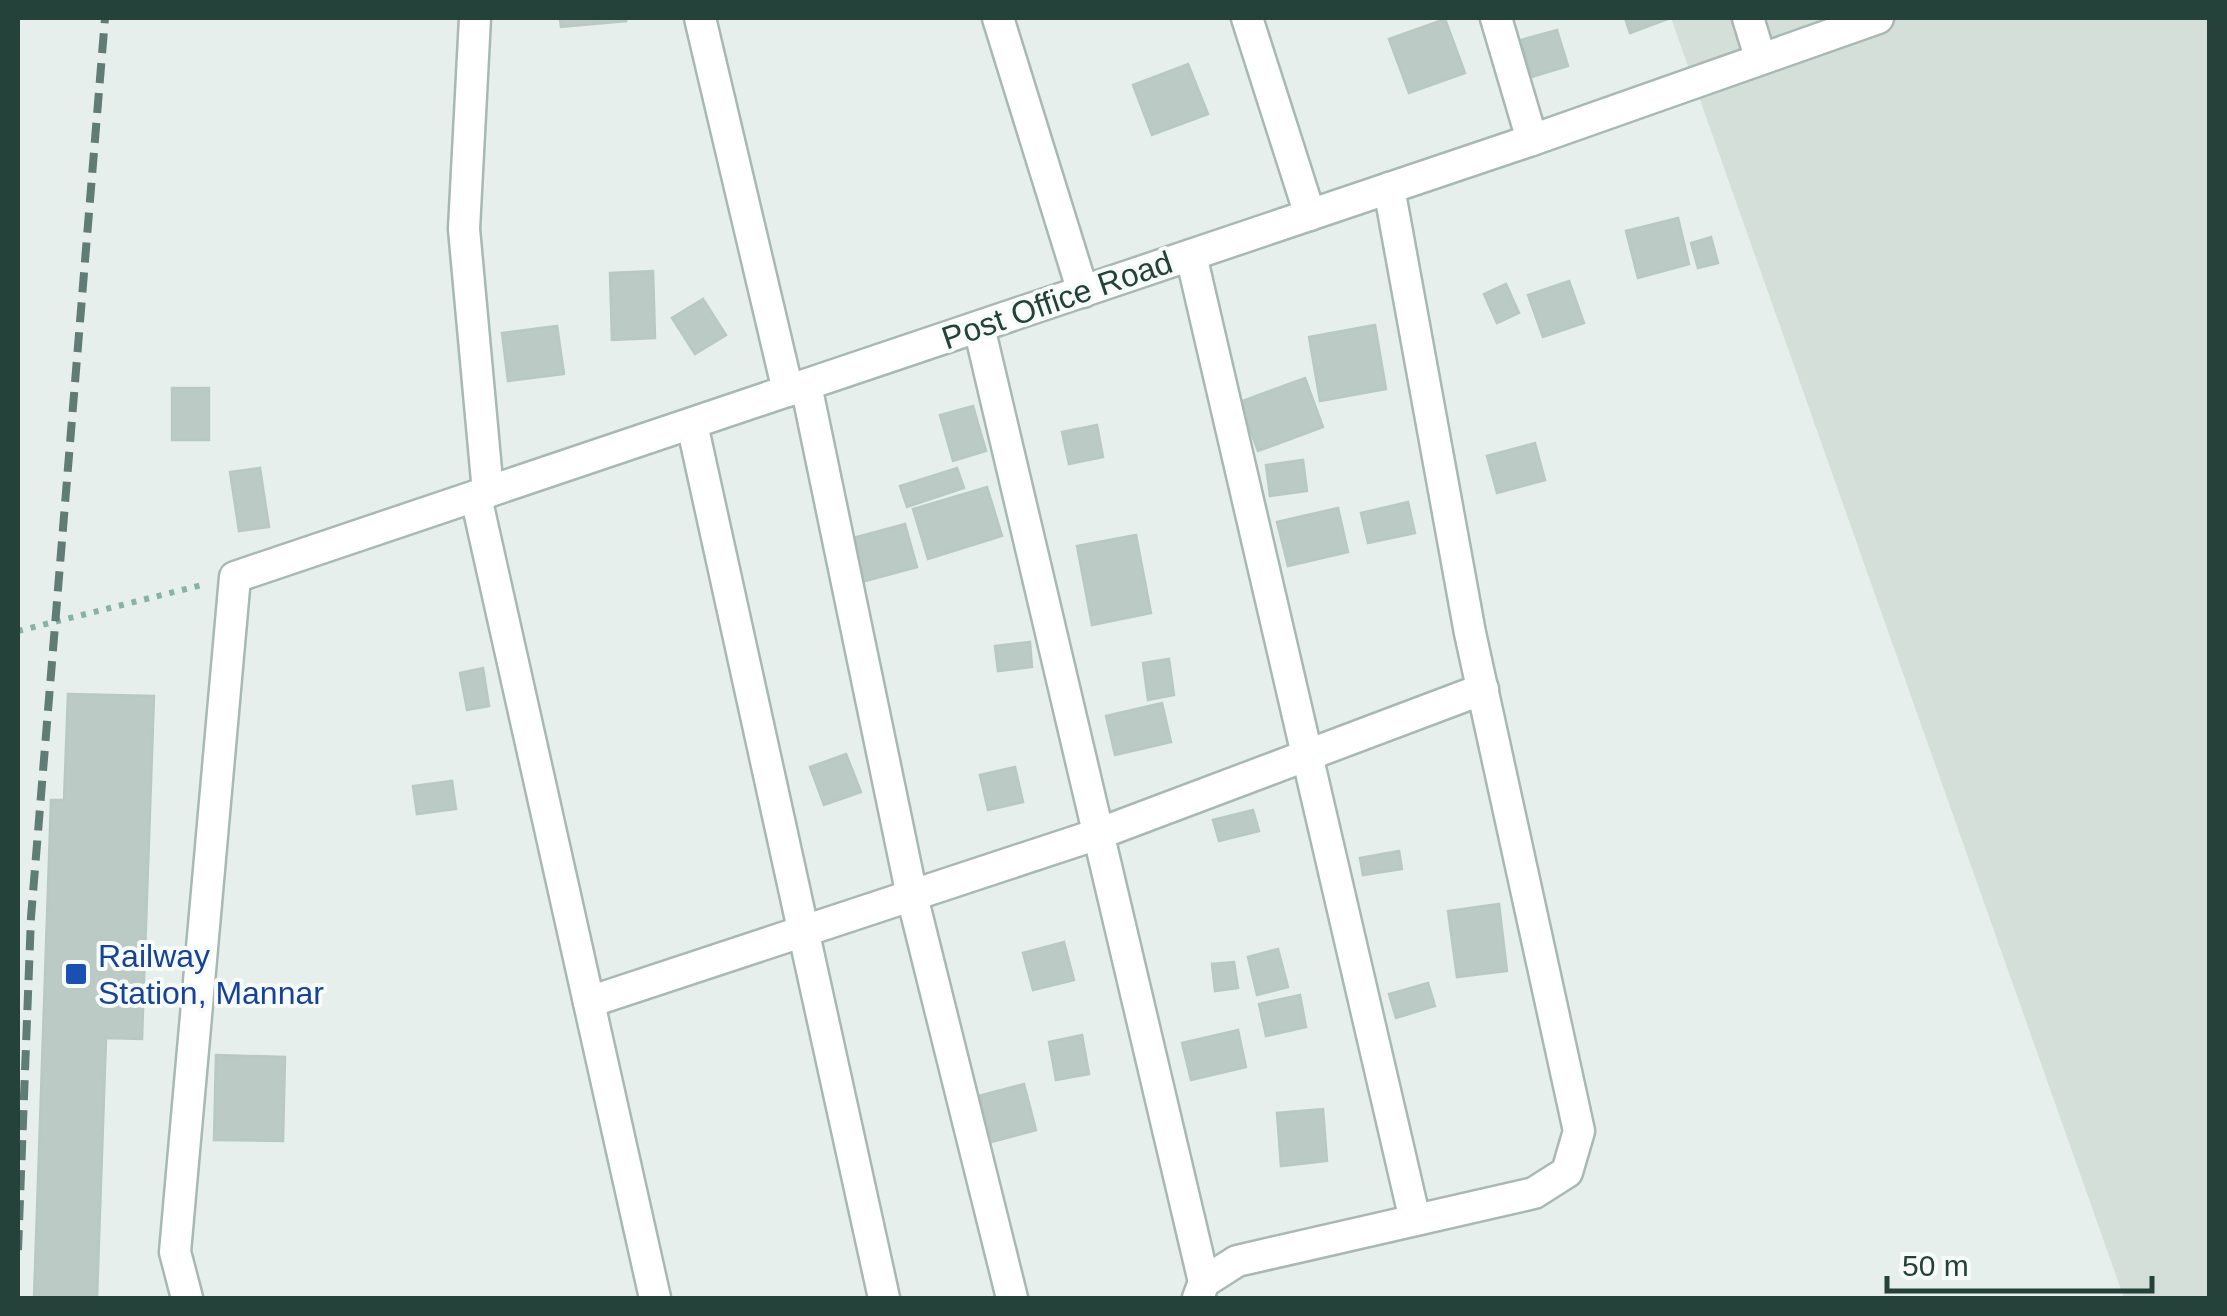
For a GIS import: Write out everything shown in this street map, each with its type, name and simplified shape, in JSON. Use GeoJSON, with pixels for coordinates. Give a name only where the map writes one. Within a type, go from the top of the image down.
{"type":"FeatureCollection","features":[{"type":"Feature","properties":{"kind":"street"},"geometry":{"type":"LineString","coordinates":[[475,18],[464,229],[482,494],[656,1298]]}},
{"type":"Feature","properties":{"kind":"street"},"geometry":{"type":"LineString","coordinates":[[700,18],[797,388],[912,896],[1012,1298]]}},
{"type":"Feature","properties":{"kind":"street"},"geometry":{"type":"LineString","coordinates":[[998,18],[1083,292]]}},
{"type":"Feature","properties":{"kind":"street"},"geometry":{"type":"LineString","coordinates":[[1247,18],[1310,215]]}},
{"type":"Feature","properties":{"kind":"street"},"geometry":{"type":"LineString","coordinates":[[1496,18],[1532,140]]}},
{"type":"Feature","properties":{"kind":"street"},"geometry":{"type":"LineString","coordinates":[[1748,18],[1760,57]]}},
{"type":"Feature","properties":{"kind":"street","name":"Post Office Road"},"geometry":{"type":"LineString","coordinates":[[234,577],[1532,140],[1878,18]]}},
{"type":"Feature","properties":{"kind":"street"},"geometry":{"type":"LineString","coordinates":[[979,327],[1201,1290],[1236,1261],[1534,1193],[1567,1172],[1578,1131],[1483,689],[1389,188]]}},
{"type":"Feature","properties":{"kind":"street"},"geometry":{"type":"LineString","coordinates":[[1191,255],[1416,1220]]}},
{"type":"Feature","properties":{"kind":"street"},"geometry":{"type":"LineString","coordinates":[[692,424],[884,1298]]}},
{"type":"Feature","properties":{"kind":"street"},"geometry":{"type":"LineString","coordinates":[[187,1298],[176,1252],[234,577]]}},
{"type":"Feature","properties":{"kind":"street"},"geometry":{"type":"LineString","coordinates":[[589,1002],[1098,834],[1483,689]]}},
{"type":"Feature","properties":{"kind":"path"},"geometry":{"type":"LineString","coordinates":[[18,631],[234,577]]}},
{"type":"Feature","properties":{"kind":"shaded area"},"geometry":{"type":"Polygon","coordinates":[[[1671,18],[2209,18],[2209,1298],[2124,1298],[1671,18]]]}},
{"type":"Feature","properties":{"kind":"building"},"geometry":{"type":"Polygon","coordinates":[[[560,18],[626,18],[626,21],[561,27],[560,18]]]}},
{"type":"Feature","properties":{"kind":"building"},"geometry":{"type":"Polygon","coordinates":[[[1625,18],[1670,18],[1630,33],[1625,18]]]}},
{"type":"Feature","properties":{"kind":"building"},"geometry":{"type":"Polygon","coordinates":[[[1445,19],[1465,73],[1409,93],[1389,39],[1445,19]]]}},
{"type":"Feature","properties":{"kind":"building"},"geometry":{"type":"Polygon","coordinates":[[[1557,30],[1568,66],[1532,77],[1521,40],[1557,30]]]}},
{"type":"Feature","properties":{"kind":"building"},"geometry":{"type":"Polygon","coordinates":[[[1188,64],[1208,114],[1152,135],[1133,85],[1188,64]]]}},
{"type":"Feature","properties":{"kind":"building"},"geometry":{"type":"Polygon","coordinates":[[[1678,218],[1689,264],[1638,278],[1626,231],[1678,218]]]}},
{"type":"Feature","properties":{"kind":"building"},"geometry":{"type":"Polygon","coordinates":[[[1711,237],[1718,263],[1698,268],[1691,243],[1711,237]]]}},
{"type":"Feature","properties":{"kind":"building"},"geometry":{"type":"Polygon","coordinates":[[[653,271],[655,338],[612,340],[610,273],[653,271]]]}},
{"type":"Feature","properties":{"kind":"building"},"geometry":{"type":"Polygon","coordinates":[[[1569,281],[1584,323],[1543,337],[1528,295],[1569,281]]]}},
{"type":"Feature","properties":{"kind":"building"},"geometry":{"type":"Polygon","coordinates":[[[1506,284],[1519,313],[1497,323],[1484,294],[1506,284]]]}},
{"type":"Feature","properties":{"kind":"building"},"geometry":{"type":"Polygon","coordinates":[[[703,299],[726,335],[695,354],[672,318],[703,299]]]}},
{"type":"Feature","properties":{"kind":"building"},"geometry":{"type":"Polygon","coordinates":[[[1375,325],[1386,389],[1320,401],[1309,337],[1375,325]]]}},
{"type":"Feature","properties":{"kind":"building"},"geometry":{"type":"Polygon","coordinates":[[[557,326],[564,374],[508,381],[502,333],[557,326]]]}},
{"type":"Feature","properties":{"kind":"building"},"geometry":{"type":"Polygon","coordinates":[[[1305,378],[1323,427],[1258,451],[1240,402],[1305,378]]]}},
{"type":"Feature","properties":{"kind":"building"},"geometry":{"type":"Polygon","coordinates":[[[172,388],[209,388],[209,440],[172,440],[172,388]]]}},
{"type":"Feature","properties":{"kind":"building"},"geometry":{"type":"Polygon","coordinates":[[[973,406],[986,451],[953,461],[940,415],[973,406]]]}},
{"type":"Feature","properties":{"kind":"building"},"geometry":{"type":"Polygon","coordinates":[[[1097,425],[1103,457],[1069,464],[1062,432],[1097,425]]]}},
{"type":"Feature","properties":{"kind":"building"},"geometry":{"type":"Polygon","coordinates":[[[1535,443],[1545,480],[1497,493],[1487,456],[1535,443]]]}},
{"type":"Feature","properties":{"kind":"building"},"geometry":{"type":"Polygon","coordinates":[[[1303,460],[1307,491],[1270,496],[1266,465],[1303,460]]]}},
{"type":"Feature","properties":{"kind":"building"},"geometry":{"type":"Polygon","coordinates":[[[260,468],[269,527],[239,531],[230,472],[260,468]]]}},
{"type":"Feature","properties":{"kind":"building"},"geometry":{"type":"Polygon","coordinates":[[[957,468],[964,488],[907,507],[900,486],[957,468]]]}},
{"type":"Feature","properties":{"kind":"building"},"geometry":{"type":"Polygon","coordinates":[[[987,487],[1002,536],[928,559],[913,509],[987,487]]]}},
{"type":"Feature","properties":{"kind":"building"},"geometry":{"type":"Polygon","coordinates":[[[1408,502],[1415,533],[1368,543],[1361,513],[1408,502]]]}},
{"type":"Feature","properties":{"kind":"building"},"geometry":{"type":"Polygon","coordinates":[[[1338,508],[1348,552],[1288,566],[1277,522],[1338,508]]]}},
{"type":"Feature","properties":{"kind":"building"},"geometry":{"type":"Polygon","coordinates":[[[905,524],[917,567],[858,583],[846,540],[905,524]]]}},
{"type":"Feature","properties":{"kind":"building"},"geometry":{"type":"Polygon","coordinates":[[[1136,535],[1151,613],[1092,625],[1077,546],[1136,535]]]}},
{"type":"Feature","properties":{"kind":"building"},"geometry":{"type":"Polygon","coordinates":[[[1030,642],[1032,667],[998,671],[995,646],[1030,642]]]}},
{"type":"Feature","properties":{"kind":"building"},"geometry":{"type":"Polygon","coordinates":[[[1169,659],[1174,695],[1148,700],[1143,663],[1169,659]]]}},
{"type":"Feature","properties":{"kind":"building"},"geometry":{"type":"Polygon","coordinates":[[[483,668],[489,706],[467,710],[460,673],[483,668]]]}},
{"type":"Feature","properties":{"kind":"building"},"geometry":{"type":"Polygon","coordinates":[[[68,694],[154,696],[142,1039],[106,1038],[97,1298],[34,1298],[51,800],[64,800],[68,694]]]}},
{"type":"Feature","properties":{"kind":"building"},"geometry":{"type":"Polygon","coordinates":[[[1162,703],[1171,742],[1115,755],[1106,716],[1162,703]]]}},
{"type":"Feature","properties":{"kind":"building"},"geometry":{"type":"Polygon","coordinates":[[[846,754],[861,792],[824,805],[810,767],[846,754]]]}},
{"type":"Feature","properties":{"kind":"building"},"geometry":{"type":"Polygon","coordinates":[[[1015,767],[1023,802],[988,810],[980,775],[1015,767]]]}},
{"type":"Feature","properties":{"kind":"building"},"geometry":{"type":"Polygon","coordinates":[[[452,781],[456,809],[417,814],[413,786],[452,781]]]}},
{"type":"Feature","properties":{"kind":"building"},"geometry":{"type":"Polygon","coordinates":[[[1253,810],[1259,831],[1219,841],[1213,820],[1253,810]]]}},
{"type":"Feature","properties":{"kind":"building"},"geometry":{"type":"Polygon","coordinates":[[[1399,851],[1402,869],[1363,875],[1360,858],[1399,851]]]}},
{"type":"Feature","properties":{"kind":"building"},"geometry":{"type":"Polygon","coordinates":[[[1499,904],[1507,971],[1457,977],[1448,911],[1499,904]]]}},
{"type":"Feature","properties":{"kind":"building"},"geometry":{"type":"Polygon","coordinates":[[[1064,942],[1074,980],[1033,990],[1023,953],[1064,942]]]}},
{"type":"Feature","properties":{"kind":"building"},"geometry":{"type":"Polygon","coordinates":[[[1278,949],[1288,987],[1257,995],[1248,957],[1278,949]]]}},
{"type":"Feature","properties":{"kind":"building"},"geometry":{"type":"Polygon","coordinates":[[[1234,962],[1238,988],[1215,991],[1212,964],[1234,962]]]}},
{"type":"Feature","properties":{"kind":"building"},"geometry":{"type":"Polygon","coordinates":[[[1428,983],[1435,1006],[1396,1018],[1389,994],[1428,983]]]}},
{"type":"Feature","properties":{"kind":"building"},"geometry":{"type":"Polygon","coordinates":[[[1300,995],[1306,1027],[1266,1036],[1259,1004],[1300,995]]]}},
{"type":"Feature","properties":{"kind":"building"},"geometry":{"type":"Polygon","coordinates":[[[1238,1030],[1246,1067],[1191,1080],[1182,1043],[1238,1030]]]}},
{"type":"Feature","properties":{"kind":"building"},"geometry":{"type":"Polygon","coordinates":[[[1082,1035],[1089,1074],[1056,1080],[1049,1042],[1082,1035]]]}},
{"type":"Feature","properties":{"kind":"building"},"geometry":{"type":"Polygon","coordinates":[[[216,1055],[285,1057],[283,1141],[214,1140],[216,1055]]]}},
{"type":"Feature","properties":{"kind":"building"},"geometry":{"type":"Polygon","coordinates":[[[1024,1084],[1036,1130],[984,1144],[971,1098],[1024,1084]]]}},
{"type":"Feature","properties":{"kind":"building"},"geometry":{"type":"Polygon","coordinates":[[[1323,1109],[1327,1161],[1281,1166],[1277,1113],[1323,1109]]]}},
{"type":"Feature","properties":{"kind":"railway"},"geometry":{"type":"LineString","coordinates":[[18,1250],[31,917],[105,18]]}},
{"type":"Feature","properties":{"kind":"place","name":"Railway Station, Mannar"},"geometry":{"type":"Point","coordinates":[76,974]}}]}
